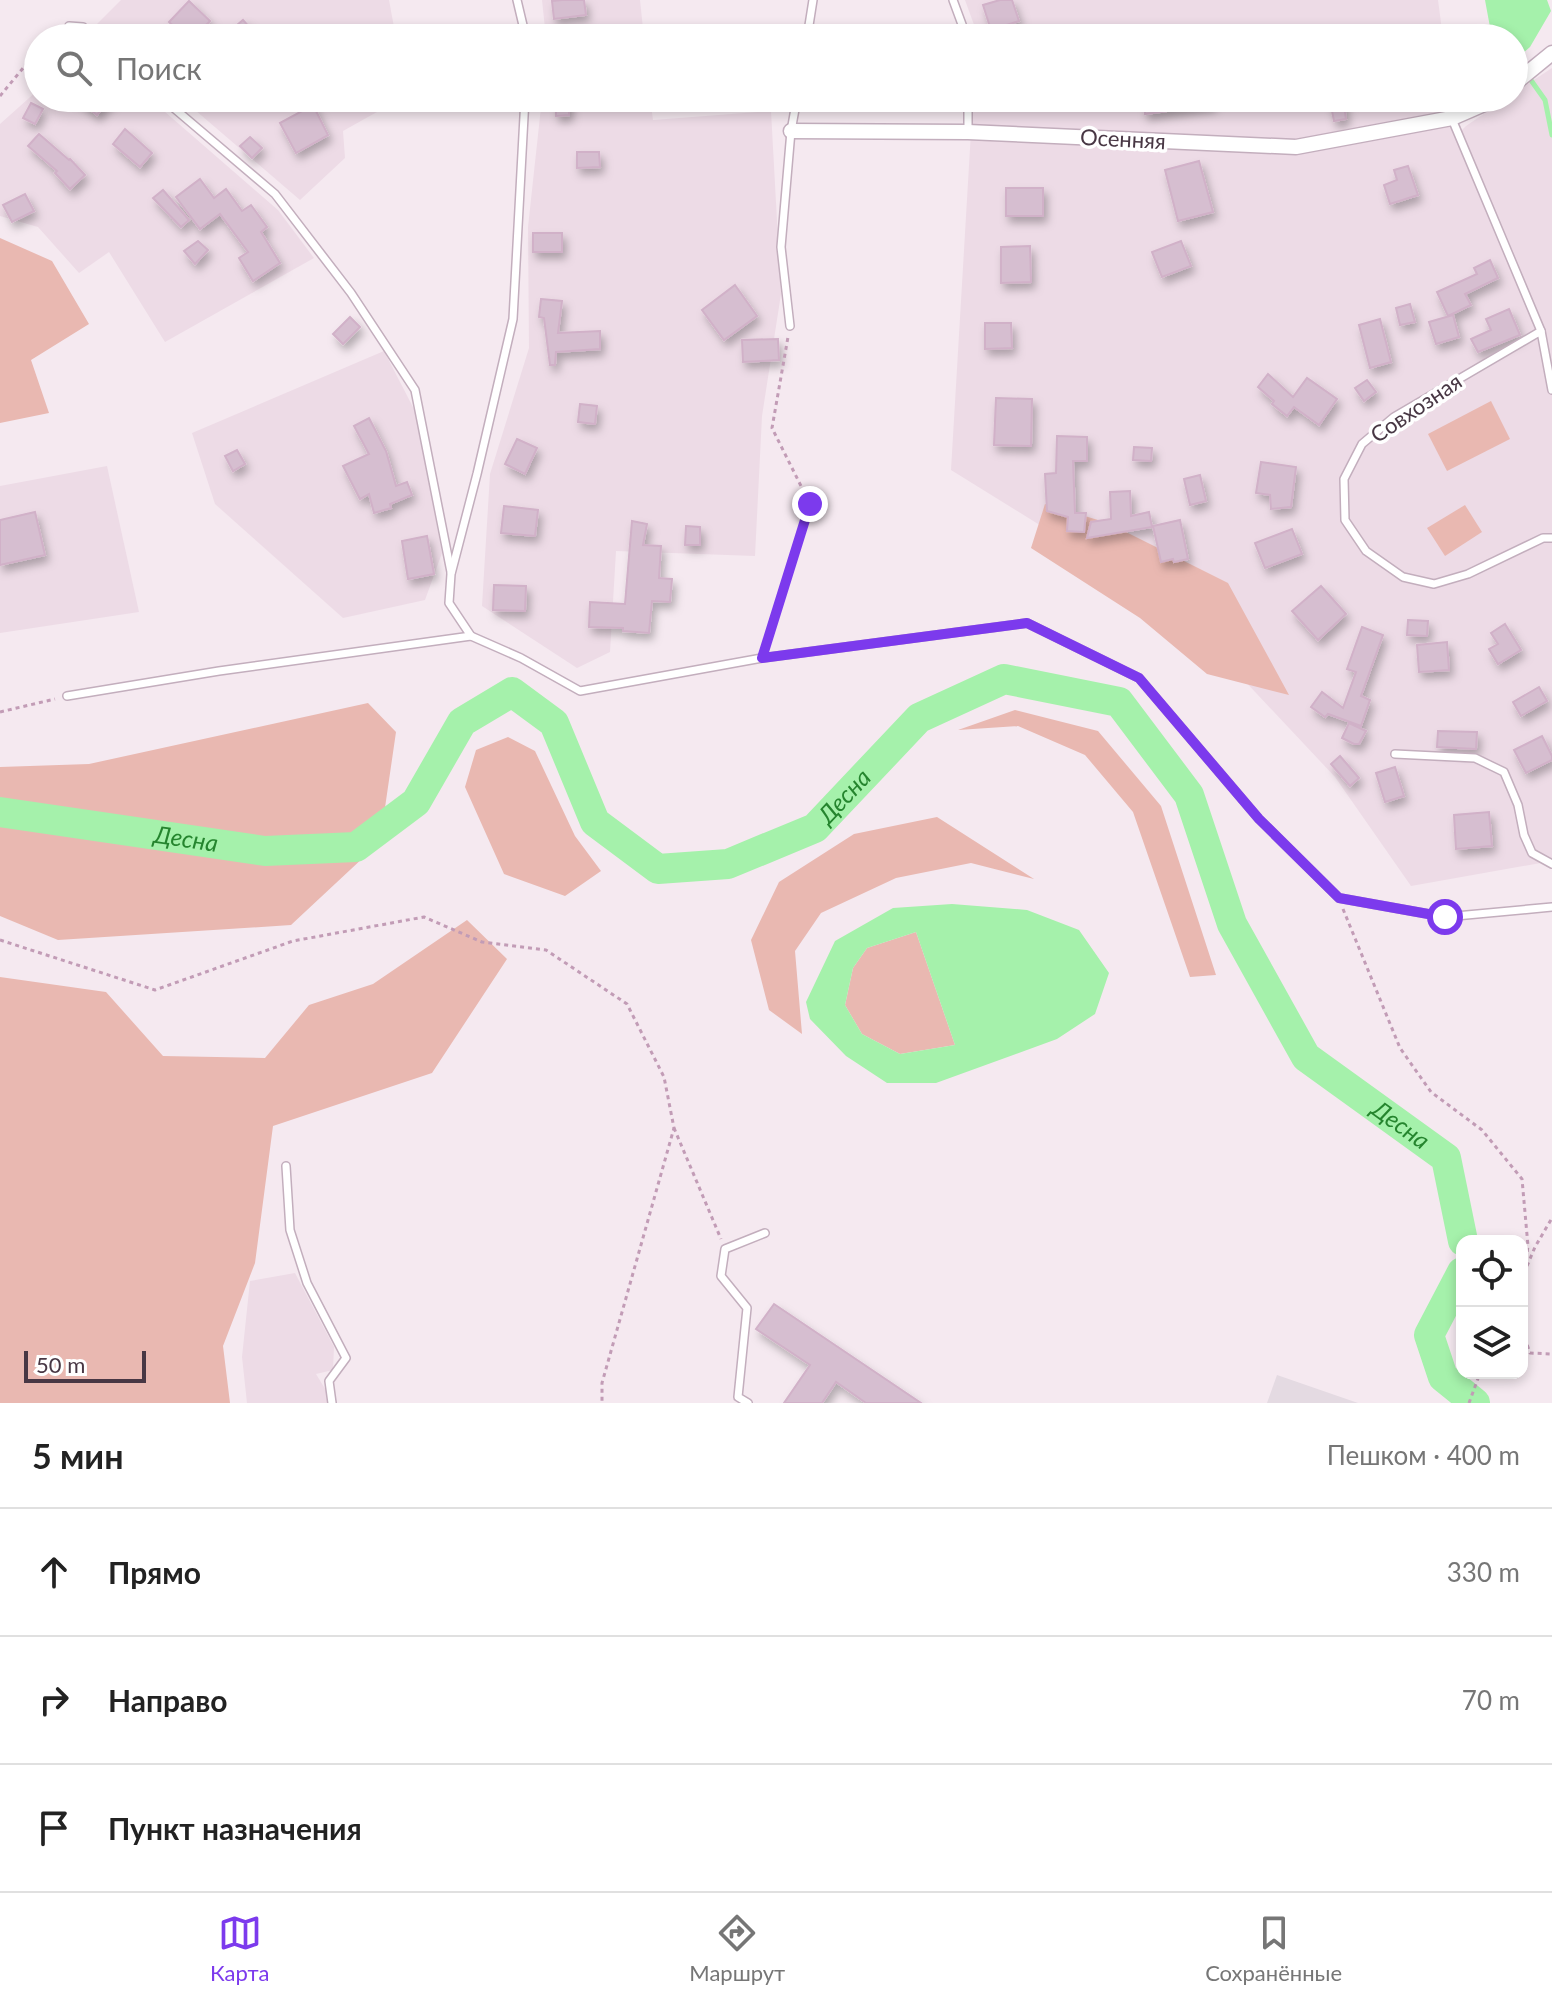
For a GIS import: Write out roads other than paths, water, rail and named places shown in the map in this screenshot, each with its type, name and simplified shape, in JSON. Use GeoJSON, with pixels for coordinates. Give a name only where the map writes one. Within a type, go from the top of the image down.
{"type":"FeatureCollection","features":[{"type":"Feature","properties":{"kind":"street"},"geometry":{"type":"LineString","coordinates":[[1528,73],[1552,53]]}},
{"type":"Feature","properties":{"kind":"street"},"geometry":{"type":"LineString","coordinates":[[1452,118],[1466,112]]}},
{"type":"Feature","properties":{"kind":"street","name":"Осенняя"},"geometry":{"type":"LineString","coordinates":[[791,131],[968,132],[1296,147],[1452,118]]}},
{"type":"Feature","properties":{"kind":"lane"},"geometry":{"type":"LineString","coordinates":[[517,0],[524,24]]}},
{"type":"Feature","properties":{"kind":"lane"},"geometry":{"type":"LineString","coordinates":[[809,24],[813,0]]}},
{"type":"Feature","properties":{"kind":"lane"},"geometry":{"type":"LineString","coordinates":[[953,0],[962,24]]}},
{"type":"Feature","properties":{"kind":"lane"},"geometry":{"type":"LineString","coordinates":[[178,112],[275,194],[351,293],[415,390],[451,574]]}},
{"type":"Feature","properties":{"kind":"lane"},"geometry":{"type":"LineString","coordinates":[[471,636],[449,603],[451,574],[513,319],[524,112]]}},
{"type":"Feature","properties":{"kind":"lane"},"geometry":{"type":"LineString","coordinates":[[790,326],[781,247],[794,112]]}},
{"type":"Feature","properties":{"kind":"lane"},"geometry":{"type":"LineString","coordinates":[[968,112],[968,132]]}},
{"type":"Feature","properties":{"kind":"lane"},"geometry":{"type":"LineString","coordinates":[[1452,118],[1541,331],[1552,390]]}},
{"type":"Feature","properties":{"kind":"lane","name":"Совхозная"},"geometry":{"type":"LineString","coordinates":[[1541,331],[1394,417],[1362,444],[1344,479],[1345,520],[1366,551],[1403,577],[1434,584],[1468,574],[1543,538],[1552,538]]}},
{"type":"Feature","properties":{"kind":"lane"},"geometry":{"type":"LineString","coordinates":[[67,696],[471,636],[521,658],[580,691],[762,658],[1027,623],[1139,678],[1259,819],[1339,898],[1445,917],[1552,907]]}},
{"type":"Feature","properties":{"kind":"lane"},"geometry":{"type":"LineString","coordinates":[[1395,754],[1475,758],[1504,772],[1518,805],[1524,835],[1532,853],[1552,864]]}},
{"type":"Feature","properties":{"kind":"lane"},"geometry":{"type":"LineString","coordinates":[[286,1166],[290,1230],[307,1283],[346,1358],[329,1381],[332,1403]]}},
{"type":"Feature","properties":{"kind":"lane"},"geometry":{"type":"LineString","coordinates":[[748,1403],[738,1397],[747,1308],[721,1276],[725,1249],[765,1233]]}},
{"type":"Feature","properties":{"kind":"waterway"},"geometry":{"type":"LineString","coordinates":[[1528,76],[1545,100],[1552,135]]}},
{"type":"Feature","properties":{"kind":"waterway","name":"Десна"},"geometry":{"type":"LineString","coordinates":[[0,812],[265,851],[356,847],[416,802],[462,722],[512,692],[554,723],[595,822],[658,869],[728,864],[815,828],[919,718],[1004,679],[1119,702],[1189,795],[1232,924],[1306,1057],[1446,1158],[1462,1235]]}},
{"type":"Feature","properties":{"kind":"waterway","name":"Десна"},"geometry":{"type":"LineString","coordinates":[[1456,1283],[1429,1335],[1443,1377],[1475,1403]]}}]}
